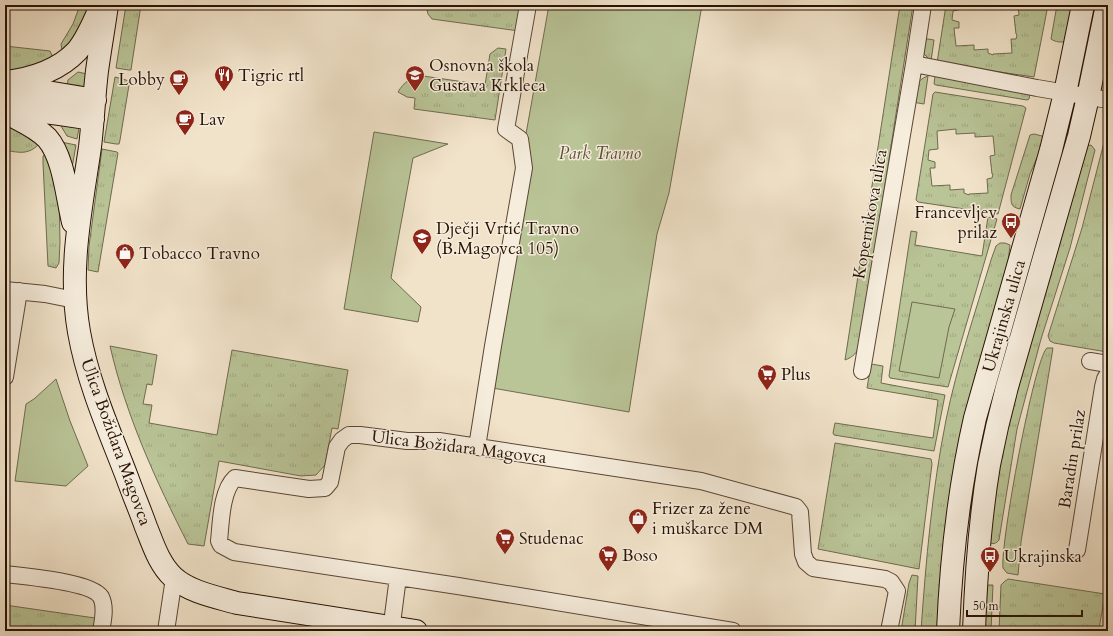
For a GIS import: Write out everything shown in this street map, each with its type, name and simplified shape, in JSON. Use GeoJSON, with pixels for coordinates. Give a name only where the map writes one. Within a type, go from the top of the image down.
{"type":"FeatureCollection","features":[{"type":"Feature","properties":{"kind":"street"},"geometry":{"type":"LineString","coordinates":[[5,82],[24,80],[38,76],[69,58],[84,41],[102,5]]}},
{"type":"Feature","properties":{"kind":"street","name":"Ulica Božidara Magovca"},"geometry":{"type":"LineString","coordinates":[[108,5],[97,72],[94,110],[76,236],[74,260],[75,300],[79,332],[88,373],[154,546],[166,570],[174,578],[202,593],[237,603],[392,629],[416,631]]}},
{"type":"Feature","properties":{"kind":"street"},"geometry":{"type":"LineString","coordinates":[[477,447],[486,384],[524,168],[520,139],[506,129],[528,5]]}},
{"type":"Feature","properties":{"kind":"street","name":"Kopernikova ulica"},"geometry":{"type":"LineString","coordinates":[[862,371],[923,5]]}},
{"type":"Feature","properties":{"kind":"street","name":"Ukrajinska ulica"},"geometry":{"type":"LineString","coordinates":[[948,631],[952,569],[966,459],[975,418],[1051,150],[1065,94],[1083,5]]}},
{"type":"Feature","properties":{"kind":"street","name":"Ukrajinska ulica"},"geometry":{"type":"LineString","coordinates":[[974,631],[976,587],[983,511],[989,464],[996,430],[1007,387],[1059,210],[1098,98],[1107,5]]}},
{"type":"Feature","properties":{"kind":"street"},"geometry":{"type":"LineString","coordinates":[[914,64],[1065,94],[1098,98]]}},
{"type":"Feature","properties":{"kind":"street"},"geometry":{"type":"LineString","coordinates":[[5,85],[94,110]]}},
{"type":"Feature","properties":{"kind":"street"},"geometry":{"type":"LineString","coordinates":[[5,107],[60,114],[94,110]]}},
{"type":"Feature","properties":{"kind":"street"},"geometry":{"type":"LineString","coordinates":[[5,112],[29,124],[51,144],[62,165],[68,204],[76,236]]}},
{"type":"Feature","properties":{"kind":"street"},"geometry":{"type":"LineString","coordinates":[[5,377],[12,290],[45,294],[75,300]]}},
{"type":"Feature","properties":{"kind":"street"},"geometry":{"type":"LineString","coordinates":[[1090,361],[1108,364]]}},
{"type":"Feature","properties":{"kind":"street","name":"Baradin prilaz"},"geometry":{"type":"LineString","coordinates":[[1077,550],[1103,387],[1108,374]]}},
{"type":"Feature","properties":{"kind":"street","name":"Ulica Božidara Magovca"},"geometry":{"type":"LineString","coordinates":[[733,631],[703,629],[458,586],[234,552],[220,545],[218,541],[226,494],[230,482],[235,478],[309,489],[325,488],[330,482],[337,447],[342,440],[349,435],[400,440],[439,441],[701,481],[796,507],[800,512],[803,554],[806,562],[813,568],[885,579],[891,582],[896,592],[889,631]]}},
{"type":"Feature","properties":{"kind":"street"},"geometry":{"type":"LineString","coordinates":[[5,574],[41,578],[86,587],[95,591],[103,604],[101,631]]}},
{"type":"Feature","properties":{"kind":"street"},"geometry":{"type":"LineString","coordinates":[[392,629],[398,577]]}},
{"type":"Feature","properties":{"kind":"street"},"geometry":{"type":"LineString","coordinates":[[166,631],[174,578]]}},
{"type":"Feature","properties":{"kind":"green space"},"geometry":{"type":"Polygon","coordinates":[[[80,5],[90,5],[83,26],[64,52],[61,44],[73,24],[80,5]]]}},
{"type":"Feature","properties":{"kind":"green space"},"geometry":{"type":"Polygon","coordinates":[[[126,5],[141,5],[131,70],[116,68],[126,5]]]}},
{"type":"Feature","properties":{"kind":"green space"},"geometry":{"type":"Polygon","coordinates":[[[426,5],[475,5],[490,7],[491,5],[524,5],[519,31],[432,19],[428,14],[426,5]]]}},
{"type":"Feature","properties":{"kind":"green space","name":"Park Travno"},"geometry":{"type":"Polygon","coordinates":[[[549,5],[702,5],[669,193],[657,234],[629,412],[481,386],[549,5]]]}},
{"type":"Feature","properties":{"kind":"green space"},"geometry":{"type":"Polygon","coordinates":[[[900,5],[913,5],[860,345],[858,350],[850,358],[845,360],[900,5]]]}},
{"type":"Feature","properties":{"kind":"green space"},"geometry":{"type":"Polygon","coordinates":[[[946,5],[962,5],[962,9],[953,11],[952,20],[959,22],[959,28],[954,28],[956,46],[974,45],[974,50],[988,49],[988,53],[993,55],[1012,53],[1011,39],[1016,39],[1017,35],[1014,16],[1019,15],[1018,5],[1048,5],[1034,77],[937,63],[946,5]]]}},
{"type":"Feature","properties":{"kind":"green space"},"geometry":{"type":"Polygon","coordinates":[[[1057,5],[1074,5],[1066,41],[1063,42],[1051,39],[1057,5]]]}},
{"type":"Feature","properties":{"kind":"green space"},"geometry":{"type":"Polygon","coordinates":[[[1090,5],[1099,5],[1092,46],[1082,44],[1090,5]]]}},
{"type":"Feature","properties":{"kind":"green space"},"geometry":{"type":"Polygon","coordinates":[[[922,38],[934,40],[931,61],[922,52],[922,38]]]}},
{"type":"Feature","properties":{"kind":"green space"},"geometry":{"type":"Polygon","coordinates":[[[5,46],[50,51],[54,60],[27,70],[5,71],[5,46]]]}},
{"type":"Feature","properties":{"kind":"green space"},"geometry":{"type":"Polygon","coordinates":[[[498,48],[506,49],[495,120],[414,109],[415,98],[407,97],[398,92],[408,81],[423,76],[485,85],[490,54],[498,48]]]}},
{"type":"Feature","properties":{"kind":"green space"},"geometry":{"type":"Polygon","coordinates":[[[78,72],[87,74],[84,89],[67,89],[68,80],[78,72]]]}},
{"type":"Feature","properties":{"kind":"green space"},"geometry":{"type":"Polygon","coordinates":[[[928,76],[924,104],[912,102],[918,83],[920,80],[928,76]]]}},
{"type":"Feature","properties":{"kind":"green space"},"geometry":{"type":"Polygon","coordinates":[[[935,76],[1030,94],[1029,99],[1027,100],[936,85],[934,84],[935,76]]]}},
{"type":"Feature","properties":{"kind":"green space"},"geometry":{"type":"Polygon","coordinates":[[[115,77],[129,82],[119,144],[104,142],[115,77]]]}},
{"type":"Feature","properties":{"kind":"green space"},"geometry":{"type":"Polygon","coordinates":[[[935,92],[1023,106],[1026,108],[998,214],[918,202],[916,200],[933,94],[935,92]],[[956,129],[937,131],[938,149],[929,150],[928,160],[935,162],[935,168],[930,168],[932,186],[950,185],[950,190],[964,189],[964,193],[969,195],[988,193],[987,179],[992,178],[993,174],[990,156],[995,155],[993,136],[975,137],[975,133],[956,134],[956,129]]]}},
{"type":"Feature","properties":{"kind":"green space"},"geometry":{"type":"Polygon","coordinates":[[[62,118],[79,128],[77,139],[67,136],[61,126],[62,118]]]}},
{"type":"Feature","properties":{"kind":"green space"},"geometry":{"type":"Polygon","coordinates":[[[5,121],[40,143],[32,150],[24,152],[5,150],[5,121]]]}},
{"type":"Feature","properties":{"kind":"green space"},"geometry":{"type":"Polygon","coordinates":[[[1108,127],[1107,352],[1054,343],[1050,341],[1048,336],[1082,228],[1108,127]]]}},
{"type":"Feature","properties":{"kind":"green space"},"geometry":{"type":"Polygon","coordinates":[[[374,132],[448,144],[413,158],[391,278],[421,307],[418,322],[344,309],[374,132]]]}},
{"type":"Feature","properties":{"kind":"green space"},"geometry":{"type":"Polygon","coordinates":[[[1034,134],[1042,136],[1045,139],[1030,174],[1020,209],[1012,205],[1011,195],[1030,135],[1034,134]]]}},
{"type":"Feature","properties":{"kind":"green space"},"geometry":{"type":"Polygon","coordinates":[[[61,142],[76,145],[72,168],[61,142]]]}},
{"type":"Feature","properties":{"kind":"green space"},"geometry":{"type":"Polygon","coordinates":[[[1091,145],[1095,150],[1070,248],[1041,339],[1017,429],[999,540],[991,544],[988,543],[997,479],[1011,411],[1086,146],[1091,145]]]}},
{"type":"Feature","properties":{"kind":"green space"},"geometry":{"type":"Polygon","coordinates":[[[102,149],[118,153],[98,272],[88,270],[89,246],[102,149]]]}},
{"type":"Feature","properties":{"kind":"green space"},"geometry":{"type":"Polygon","coordinates":[[[49,151],[59,192],[60,242],[59,263],[56,268],[48,266],[43,156],[49,151]]]}},
{"type":"Feature","properties":{"kind":"green space"},"geometry":{"type":"Polygon","coordinates":[[[988,217],[997,219],[948,387],[890,378],[889,376],[911,231],[917,232],[915,245],[982,256],[988,217]]]}},
{"type":"Feature","properties":{"kind":"green space"},"geometry":{"type":"Polygon","coordinates":[[[1000,243],[1010,245],[1007,271],[941,631],[921,631],[930,525],[946,420],[955,380],[991,260],[996,246],[1000,243]]]}},
{"type":"Feature","properties":{"kind":"green space"},"geometry":{"type":"Polygon","coordinates":[[[912,302],[955,309],[949,327],[939,378],[899,371],[912,302]]]}},
{"type":"Feature","properties":{"kind":"green space"},"geometry":{"type":"Polygon","coordinates":[[[110,346],[157,355],[152,385],[147,384],[143,404],[152,405],[149,423],[217,435],[232,350],[348,370],[338,429],[332,428],[325,465],[316,475],[301,476],[219,461],[204,546],[188,544],[153,472],[133,423],[124,398],[110,346]]]}},
{"type":"Feature","properties":{"kind":"green space"},"geometry":{"type":"Polygon","coordinates":[[[1047,348],[1053,348],[1021,542],[1018,575],[1007,573],[1003,568],[1003,552],[1012,491],[1027,416],[1041,360],[1047,348]]]}},
{"type":"Feature","properties":{"kind":"green space"},"geometry":{"type":"Polygon","coordinates":[[[871,364],[883,366],[881,383],[945,395],[934,451],[834,435],[835,423],[933,438],[938,400],[867,388],[871,364]]]}},
{"type":"Feature","properties":{"kind":"green space"},"geometry":{"type":"Polygon","coordinates":[[[56,379],[70,421],[88,466],[66,486],[15,481],[26,404],[34,399],[56,379]]]}},
{"type":"Feature","properties":{"kind":"green space"},"geometry":{"type":"Polygon","coordinates":[[[835,443],[931,459],[932,464],[919,569],[818,549],[835,443]]]}},
{"type":"Feature","properties":{"kind":"green space"},"geometry":{"type":"Polygon","coordinates":[[[912,575],[918,576],[915,631],[901,631],[909,583],[912,575]]]}},
{"type":"Feature","properties":{"kind":"green space"},"geometry":{"type":"Polygon","coordinates":[[[1008,579],[1105,594],[1099,629],[1108,631],[999,631],[1001,585],[1008,579]]]}},
{"type":"Feature","properties":{"kind":"green space"},"geometry":{"type":"Polygon","coordinates":[[[984,585],[993,585],[991,631],[982,631],[984,585]]]}},
{"type":"Feature","properties":{"kind":"green space"},"geometry":{"type":"Polygon","coordinates":[[[5,605],[95,618],[94,631],[5,631],[5,605]]]}},
{"type":"Feature","properties":{"kind":"place","name":"Tigric rtl"},"geometry":{"type":"Point","coordinates":[224,92]}},
{"type":"Feature","properties":{"kind":"place","name":"Osnovna škola Gustava Krkleca"},"geometry":{"type":"Point","coordinates":[415,92]}},
{"type":"Feature","properties":{"kind":"place","name":"Lobby"},"geometry":{"type":"Point","coordinates":[179,96]}},
{"type":"Feature","properties":{"kind":"place","name":"Lav"},"geometry":{"type":"Point","coordinates":[185,136]}},
{"type":"Feature","properties":{"kind":"place","name":"Francevljev prilaz"},"geometry":{"type":"Point","coordinates":[1011,239]}},
{"type":"Feature","properties":{"kind":"place","name":"Dječji Vrtić Travno (B.Magovca 105)"},"geometry":{"type":"Point","coordinates":[422,255]}},
{"type":"Feature","properties":{"kind":"place","name":"Tobacco Travno"},"geometry":{"type":"Point","coordinates":[125,270]}},
{"type":"Feature","properties":{"kind":"place","name":"Plus"},"geometry":{"type":"Point","coordinates":[767,391]}},
{"type":"Feature","properties":{"kind":"place","name":"Frizer za žene i muškarce DM"},"geometry":{"type":"Point","coordinates":[638,535]}},
{"type":"Feature","properties":{"kind":"place","name":"Studenac"},"geometry":{"type":"Point","coordinates":[505,555]}},
{"type":"Feature","properties":{"kind":"place","name":"Boso"},"geometry":{"type":"Point","coordinates":[608,572]}},
{"type":"Feature","properties":{"kind":"place","name":"Ukrajinska"},"geometry":{"type":"Point","coordinates":[990,573]}}]}
